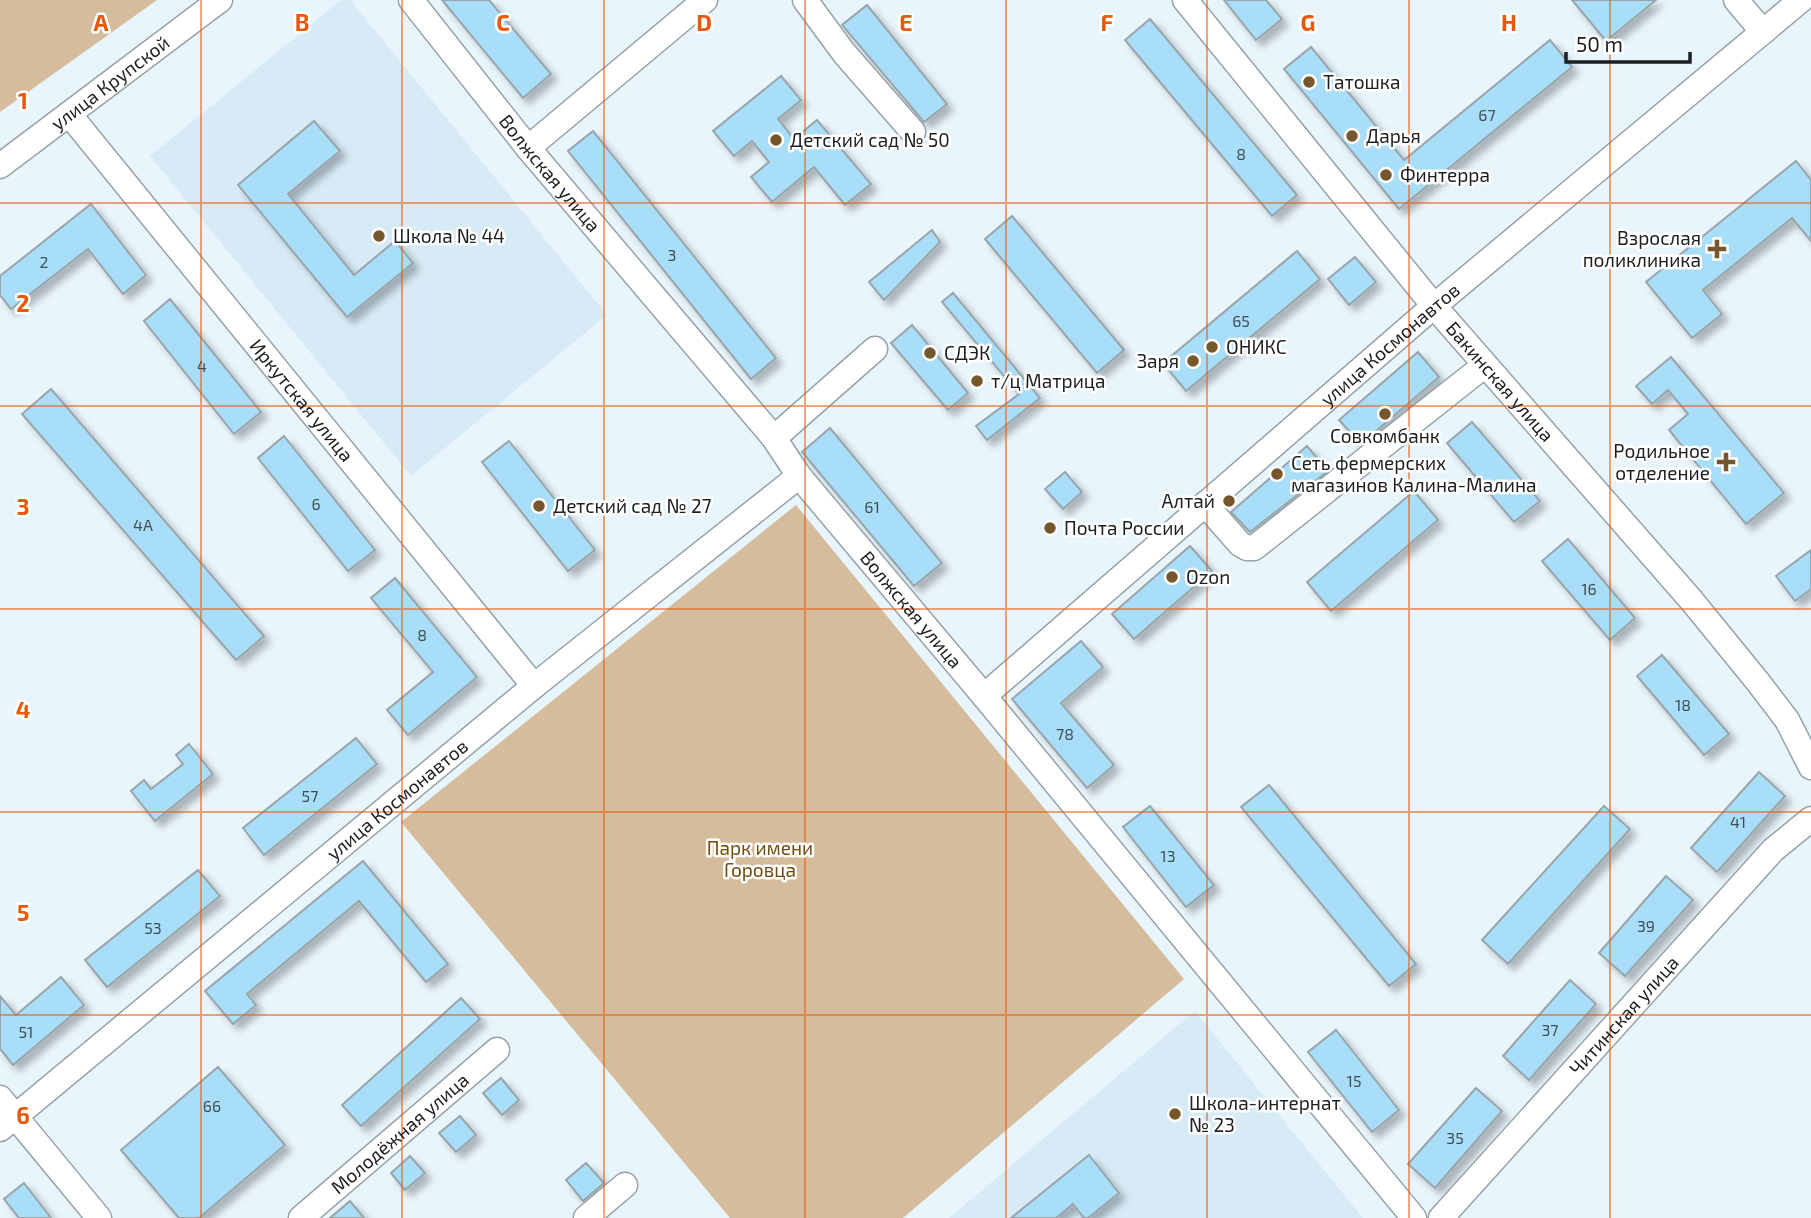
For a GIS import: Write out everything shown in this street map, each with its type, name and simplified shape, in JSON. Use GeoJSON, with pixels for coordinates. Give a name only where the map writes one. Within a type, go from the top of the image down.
{"type":"FeatureCollection","features":[{"type":"Feature","properties":{"kind":"street","name":"улица Крупской"},"geometry":{"type":"LineString","coordinates":[[0,166],[220,0]]}},
{"type":"Feature","properties":{"kind":"street","name":"Волжская улица"},"geometry":{"type":"LineString","coordinates":[[411,0],[528,148],[774,438],[799,476],[984,695],[1414,1218]]}},
{"type":"Feature","properties":{"kind":"street"},"geometry":{"type":"LineString","coordinates":[[528,148],[705,0]]}},
{"type":"Feature","properties":{"kind":"street"},"geometry":{"type":"LineString","coordinates":[[805,0],[844,53],[913,132]]}},
{"type":"Feature","properties":{"kind":"street","name":"Бакинская улица"},"geometry":{"type":"LineString","coordinates":[[1185,0],[1434,306],[1692,601],[1787,720],[1811,767]]}},
{"type":"Feature","properties":{"kind":"street"},"geometry":{"type":"LineString","coordinates":[[1736,0],[1763,32]]}},
{"type":"Feature","properties":{"kind":"street","name":"улица Космонавтов"},"geometry":{"type":"LineString","coordinates":[[984,695],[1434,306],[1801,0]]}},
{"type":"Feature","properties":{"kind":"street","name":"Иркутская улица"},"geometry":{"type":"LineString","coordinates":[[69,114],[534,686]]}},
{"type":"Feature","properties":{"kind":"street"},"geometry":{"type":"LineString","coordinates":[[774,438],[874,349]]}},
{"type":"Feature","properties":{"kind":"street"},"geometry":{"type":"LineString","coordinates":[[1205,504],[1240,544],[1254,548],[1485,365]]}},
{"type":"Feature","properties":{"kind":"street","name":"улица Космонавтов"},"geometry":{"type":"LineString","coordinates":[[5,1114],[534,686],[799,476]]}},
{"type":"Feature","properties":{"kind":"street","name":"Читинская улица"},"geometry":{"type":"LineString","coordinates":[[1441,1218],[1773,850],[1811,819]]}},
{"type":"Feature","properties":{"kind":"street","name":"Молодёжная улица"},"geometry":{"type":"LineString","coordinates":[[301,1218],[497,1050]]}},
{"type":"Feature","properties":{"kind":"street"},"geometry":{"type":"LineString","coordinates":[[5,1114],[99,1218]]}},
{"type":"Feature","properties":{"kind":"street"},"geometry":{"type":"LineString","coordinates":[[586,1218],[625,1185]]}},
{"type":"Feature","properties":{"kind":"shaded area","name":"Школа № 44"},"geometry":{"type":"Polygon","coordinates":[[[341,0],[350,0],[607,315],[411,476],[150,156],[341,0]]]}},
{"type":"Feature","properties":{"kind":"shaded area","name":"Школа-интернат № 23"},"geometry":{"type":"Polygon","coordinates":[[[1195,1011],[1363,1218],[949,1218],[1195,1011]]]}},
{"type":"Feature","properties":{"kind":"green space"},"geometry":{"type":"Polygon","coordinates":[[[0,0],[157,0],[0,112],[0,0]]]}},
{"type":"Feature","properties":{"kind":"green space","name":"Парк имени Горовца"},"geometry":{"type":"Polygon","coordinates":[[[796,505],[1184,979],[903,1218],[730,1218],[401,822],[796,505]]]}},
{"type":"Feature","properties":{"kind":"building"},"geometry":{"type":"Polygon","coordinates":[[[442,0],[489,0],[551,74],[523,98],[442,0]]]}},
{"type":"Feature","properties":{"kind":"building"},"geometry":{"type":"Polygon","coordinates":[[[1224,0],[1266,0],[1282,19],[1256,40],[1224,0]]]}},
{"type":"Feature","properties":{"kind":"building"},"geometry":{"type":"Polygon","coordinates":[[[1572,0],[1656,0],[1606,41],[1572,0]]]}},
{"type":"Feature","properties":{"kind":"building"},"geometry":{"type":"Polygon","coordinates":[[[867,5],[947,104],[924,122],[842,25],[867,5]]]}},
{"type":"Feature","properties":{"kind":"building"},"geometry":{"type":"Polygon","coordinates":[[[1150,19],[1297,195],[1272,216],[1125,40],[1150,19]]]}},
{"type":"Feature","properties":{"kind":"building"},"geometry":{"type":"Polygon","coordinates":[[[1550,40],[1572,67],[1399,209],[1284,69],[1311,47],[1404,160],[1550,40]]]}},
{"type":"Feature","properties":{"kind":"building","name":"Детский сад № 50"},"geometry":{"type":"Polygon","coordinates":[[[781,76],[801,100],[778,119],[794,139],[817,120],[871,184],[845,205],[814,167],[772,202],[751,177],[769,162],[752,141],[734,156],[713,131],[781,76]]]}},
{"type":"Feature","properties":{"kind":"building"},"geometry":{"type":"Polygon","coordinates":[[[314,121],[340,151],[288,194],[354,275],[395,241],[413,263],[347,317],[238,185],[314,121]]]}},
{"type":"Feature","properties":{"kind":"building"},"geometry":{"type":"Polygon","coordinates":[[[593,131],[776,358],[751,379],[568,151],[593,131]]]}},
{"type":"Feature","properties":{"kind":"building"},"geometry":{"type":"Polygon","coordinates":[[[1796,161],[1811,180],[1811,241],[1792,218],[1703,290],[1722,314],[1692,338],[1646,282],[1796,161]]]}},
{"type":"Feature","properties":{"kind":"building"},"geometry":{"type":"Polygon","coordinates":[[[91,204],[146,275],[123,294],[88,249],[11,309],[0,295],[0,276],[91,204]]]}},
{"type":"Feature","properties":{"kind":"building"},"geometry":{"type":"Polygon","coordinates":[[[1012,216],[1124,350],[1097,373],[985,239],[1012,216]]]}},
{"type":"Feature","properties":{"kind":"building"},"geometry":{"type":"Polygon","coordinates":[[[932,230],[940,242],[884,300],[869,282],[932,230]]]}},
{"type":"Feature","properties":{"kind":"building"},"geometry":{"type":"Polygon","coordinates":[[[1297,251],[1320,279],[1186,391],[1163,363],[1297,251]]]}},
{"type":"Feature","properties":{"kind":"building"},"geometry":{"type":"Polygon","coordinates":[[[1355,257],[1376,282],[1349,305],[1328,279],[1355,257]]]}},
{"type":"Feature","properties":{"kind":"building"},"geometry":{"type":"Polygon","coordinates":[[[953,293],[1040,398],[987,440],[976,426],[1019,394],[942,302],[953,293]]]}},
{"type":"Feature","properties":{"kind":"building"},"geometry":{"type":"Polygon","coordinates":[[[170,299],[261,412],[234,434],[144,321],[170,299]]]}},
{"type":"Feature","properties":{"kind":"building"},"geometry":{"type":"Polygon","coordinates":[[[912,325],[968,393],[948,410],[891,343],[912,325]]]}},
{"type":"Feature","properties":{"kind":"building"},"geometry":{"type":"Polygon","coordinates":[[[1418,352],[1439,377],[1361,444],[1339,420],[1418,352]]]}},
{"type":"Feature","properties":{"kind":"building","name":"Родильное отделение"},"geometry":{"type":"Polygon","coordinates":[[[1671,357],[1784,493],[1746,524],[1669,430],[1688,414],[1668,390],[1652,404],[1636,386],[1671,357]]]}},
{"type":"Feature","properties":{"kind":"building"},"geometry":{"type":"Polygon","coordinates":[[[51,389],[264,636],[236,660],[22,414],[51,389]]]}},
{"type":"Feature","properties":{"kind":"building"},"geometry":{"type":"Polygon","coordinates":[[[1472,422],[1540,501],[1514,522],[1447,443],[1472,422]]]}},
{"type":"Feature","properties":{"kind":"building"},"geometry":{"type":"Polygon","coordinates":[[[830,428],[942,563],[914,586],[802,452],[830,428]]]}},
{"type":"Feature","properties":{"kind":"building"},"geometry":{"type":"Polygon","coordinates":[[[284,436],[375,550],[348,571],[258,458],[284,436]]]}},
{"type":"Feature","properties":{"kind":"building","name":"Детский сад № 27"},"geometry":{"type":"Polygon","coordinates":[[[509,441],[595,550],[568,571],[482,462],[509,441]]]}},
{"type":"Feature","properties":{"kind":"building"},"geometry":{"type":"Polygon","coordinates":[[[1307,446],[1328,471],[1250,532],[1231,512],[1307,446]]]}},
{"type":"Feature","properties":{"kind":"building"},"geometry":{"type":"Polygon","coordinates":[[[1065,472],[1082,492],[1063,509],[1045,489],[1065,472]]]}},
{"type":"Feature","properties":{"kind":"building"},"geometry":{"type":"Polygon","coordinates":[[[1414,491],[1438,520],[1331,611],[1307,582],[1414,491]]]}},
{"type":"Feature","properties":{"kind":"building"},"geometry":{"type":"Polygon","coordinates":[[[1568,539],[1635,618],[1610,640],[1542,561],[1568,539]]]}},
{"type":"Feature","properties":{"kind":"building"},"geometry":{"type":"Polygon","coordinates":[[[1190,546],[1212,571],[1134,639],[1112,614],[1190,546]]]}},
{"type":"Feature","properties":{"kind":"building"},"geometry":{"type":"Polygon","coordinates":[[[1811,550],[1811,589],[1795,601],[1776,576],[1811,550]]]}},
{"type":"Feature","properties":{"kind":"building"},"geometry":{"type":"Polygon","coordinates":[[[395,578],[477,677],[408,735],[387,710],[433,672],[371,598],[395,578]]]}},
{"type":"Feature","properties":{"kind":"building"},"geometry":{"type":"Polygon","coordinates":[[[1081,641],[1103,667],[1061,703],[1114,765],[1087,788],[1012,699],[1081,641]]]}},
{"type":"Feature","properties":{"kind":"building"},"geometry":{"type":"Polygon","coordinates":[[[1662,655],[1729,734],[1704,755],[1637,676],[1662,655]]]}},
{"type":"Feature","properties":{"kind":"building"},"geometry":{"type":"Polygon","coordinates":[[[356,738],[377,764],[264,855],[243,828],[356,738]]]}},
{"type":"Feature","properties":{"kind":"building"},"geometry":{"type":"Polygon","coordinates":[[[189,744],[213,774],[155,821],[131,791],[144,780],[151,789],[183,764],[176,755],[189,744]]]}},
{"type":"Feature","properties":{"kind":"building"},"geometry":{"type":"Polygon","coordinates":[[[1759,772],[1785,796],[1717,872],[1691,848],[1759,772]]]}},
{"type":"Feature","properties":{"kind":"building"},"geometry":{"type":"Polygon","coordinates":[[[1269,785],[1416,964],[1389,986],[1241,807],[1269,785]]]}},
{"type":"Feature","properties":{"kind":"building"},"geometry":{"type":"Polygon","coordinates":[[[1150,806],[1214,885],[1186,907],[1123,827],[1150,806]]]}},
{"type":"Feature","properties":{"kind":"building"},"geometry":{"type":"Polygon","coordinates":[[[1604,806],[1630,829],[1508,964],[1482,940],[1604,806]]]}},
{"type":"Feature","properties":{"kind":"building"},"geometry":{"type":"Polygon","coordinates":[[[363,861],[448,964],[426,982],[359,901],[247,994],[256,1005],[233,1024],[205,991],[363,861]]]}},
{"type":"Feature","properties":{"kind":"building"},"geometry":{"type":"Polygon","coordinates":[[[198,870],[220,896],[107,987],[85,960],[198,870]]]}},
{"type":"Feature","properties":{"kind":"building"},"geometry":{"type":"Polygon","coordinates":[[[1666,876],[1693,900],[1625,976],[1599,953],[1666,876]]]}},
{"type":"Feature","properties":{"kind":"building"},"geometry":{"type":"Polygon","coordinates":[[[61,977],[84,1005],[13,1065],[0,1049],[0,996],[16,1015],[61,977]]]}},
{"type":"Feature","properties":{"kind":"building"},"geometry":{"type":"Polygon","coordinates":[[[1570,980],[1596,1004],[1529,1080],[1503,1056],[1570,980]]]}},
{"type":"Feature","properties":{"kind":"building"},"geometry":{"type":"Polygon","coordinates":[[[461,998],[480,1019],[361,1126],[342,1105],[461,998]]]}},
{"type":"Feature","properties":{"kind":"building"},"geometry":{"type":"Polygon","coordinates":[[[1336,1030],[1399,1110],[1372,1132],[1308,1052],[1336,1030]]]}},
{"type":"Feature","properties":{"kind":"building"},"geometry":{"type":"Polygon","coordinates":[[[218,1067],[285,1145],[199,1218],[179,1218],[121,1150],[218,1067]]]}},
{"type":"Feature","properties":{"kind":"building"},"geometry":{"type":"Polygon","coordinates":[[[501,1078],[519,1100],[502,1115],[483,1093],[501,1078]]]}},
{"type":"Feature","properties":{"kind":"building"},"geometry":{"type":"Polygon","coordinates":[[[1476,1088],[1502,1111],[1435,1188],[1408,1164],[1476,1088]]]}},
{"type":"Feature","properties":{"kind":"building"},"geometry":{"type":"Polygon","coordinates":[[[460,1116],[476,1135],[456,1152],[439,1133],[460,1116]]]}},
{"type":"Feature","properties":{"kind":"building"},"geometry":{"type":"Polygon","coordinates":[[[1089,1155],[1119,1193],[1088,1218],[1084,1218],[1073,1204],[1056,1218],[1011,1218],[1089,1155]]]}},
{"type":"Feature","properties":{"kind":"building"},"geometry":{"type":"Polygon","coordinates":[[[410,1156],[425,1173],[405,1190],[391,1173],[410,1156]]]}},
{"type":"Feature","properties":{"kind":"building"},"geometry":{"type":"Polygon","coordinates":[[[586,1163],[604,1183],[583,1201],[566,1180],[586,1163]]]}},
{"type":"Feature","properties":{"kind":"building"},"geometry":{"type":"Polygon","coordinates":[[[24,1183],[51,1218],[19,1218],[4,1199],[24,1183]]]}},
{"type":"Feature","properties":{"kind":"building"},"geometry":{"type":"Polygon","coordinates":[[[350,1201],[364,1218],[330,1218],[350,1201]]]}},
{"type":"Feature","properties":{"kind":"place","name":"Татошка"},"geometry":{"type":"Point","coordinates":[1309,82]}},
{"type":"Feature","properties":{"kind":"place","name":"Дарья"},"geometry":{"type":"Point","coordinates":[1352,136]}},
{"type":"Feature","properties":{"kind":"place","name":"Детский сад № 50"},"geometry":{"type":"Point","coordinates":[776,140]}},
{"type":"Feature","properties":{"kind":"place","name":"Финтерра"},"geometry":{"type":"Point","coordinates":[1386,175]}},
{"type":"Feature","properties":{"kind":"place","name":"Школа № 44"},"geometry":{"type":"Point","coordinates":[379,236]}},
{"type":"Feature","properties":{"kind":"place","name":"Взрослая поликлиника"},"geometry":{"type":"Point","coordinates":[1717,249]}},
{"type":"Feature","properties":{"kind":"place","name":"ОНИКС"},"geometry":{"type":"Point","coordinates":[1212,347]}},
{"type":"Feature","properties":{"kind":"place","name":"СДЭК"},"geometry":{"type":"Point","coordinates":[930,353]}},
{"type":"Feature","properties":{"kind":"place","name":"Заря"},"geometry":{"type":"Point","coordinates":[1193,361]}},
{"type":"Feature","properties":{"kind":"place","name":"т/ц Матрица"},"geometry":{"type":"Point","coordinates":[977,381]}},
{"type":"Feature","properties":{"kind":"place","name":"Совкомбанк"},"geometry":{"type":"Point","coordinates":[1385,414]}},
{"type":"Feature","properties":{"kind":"place","name":"Родильное отделение"},"geometry":{"type":"Point","coordinates":[1726,462]}},
{"type":"Feature","properties":{"kind":"place","name":"Сеть фермерских магазинов Калина-Малина"},"geometry":{"type":"Point","coordinates":[1277,474]}},
{"type":"Feature","properties":{"kind":"place","name":"Алтай"},"geometry":{"type":"Point","coordinates":[1229,501]}},
{"type":"Feature","properties":{"kind":"place","name":"Детский сад № 27"},"geometry":{"type":"Point","coordinates":[539,506]}},
{"type":"Feature","properties":{"kind":"place","name":"Почта России"},"geometry":{"type":"Point","coordinates":[1050,528]}},
{"type":"Feature","properties":{"kind":"place","name":"Ozon"},"geometry":{"type":"Point","coordinates":[1172,577]}},
{"type":"Feature","properties":{"kind":"place","name":"Школа-интернат № 23"},"geometry":{"type":"Point","coordinates":[1175,1114]}}]}
